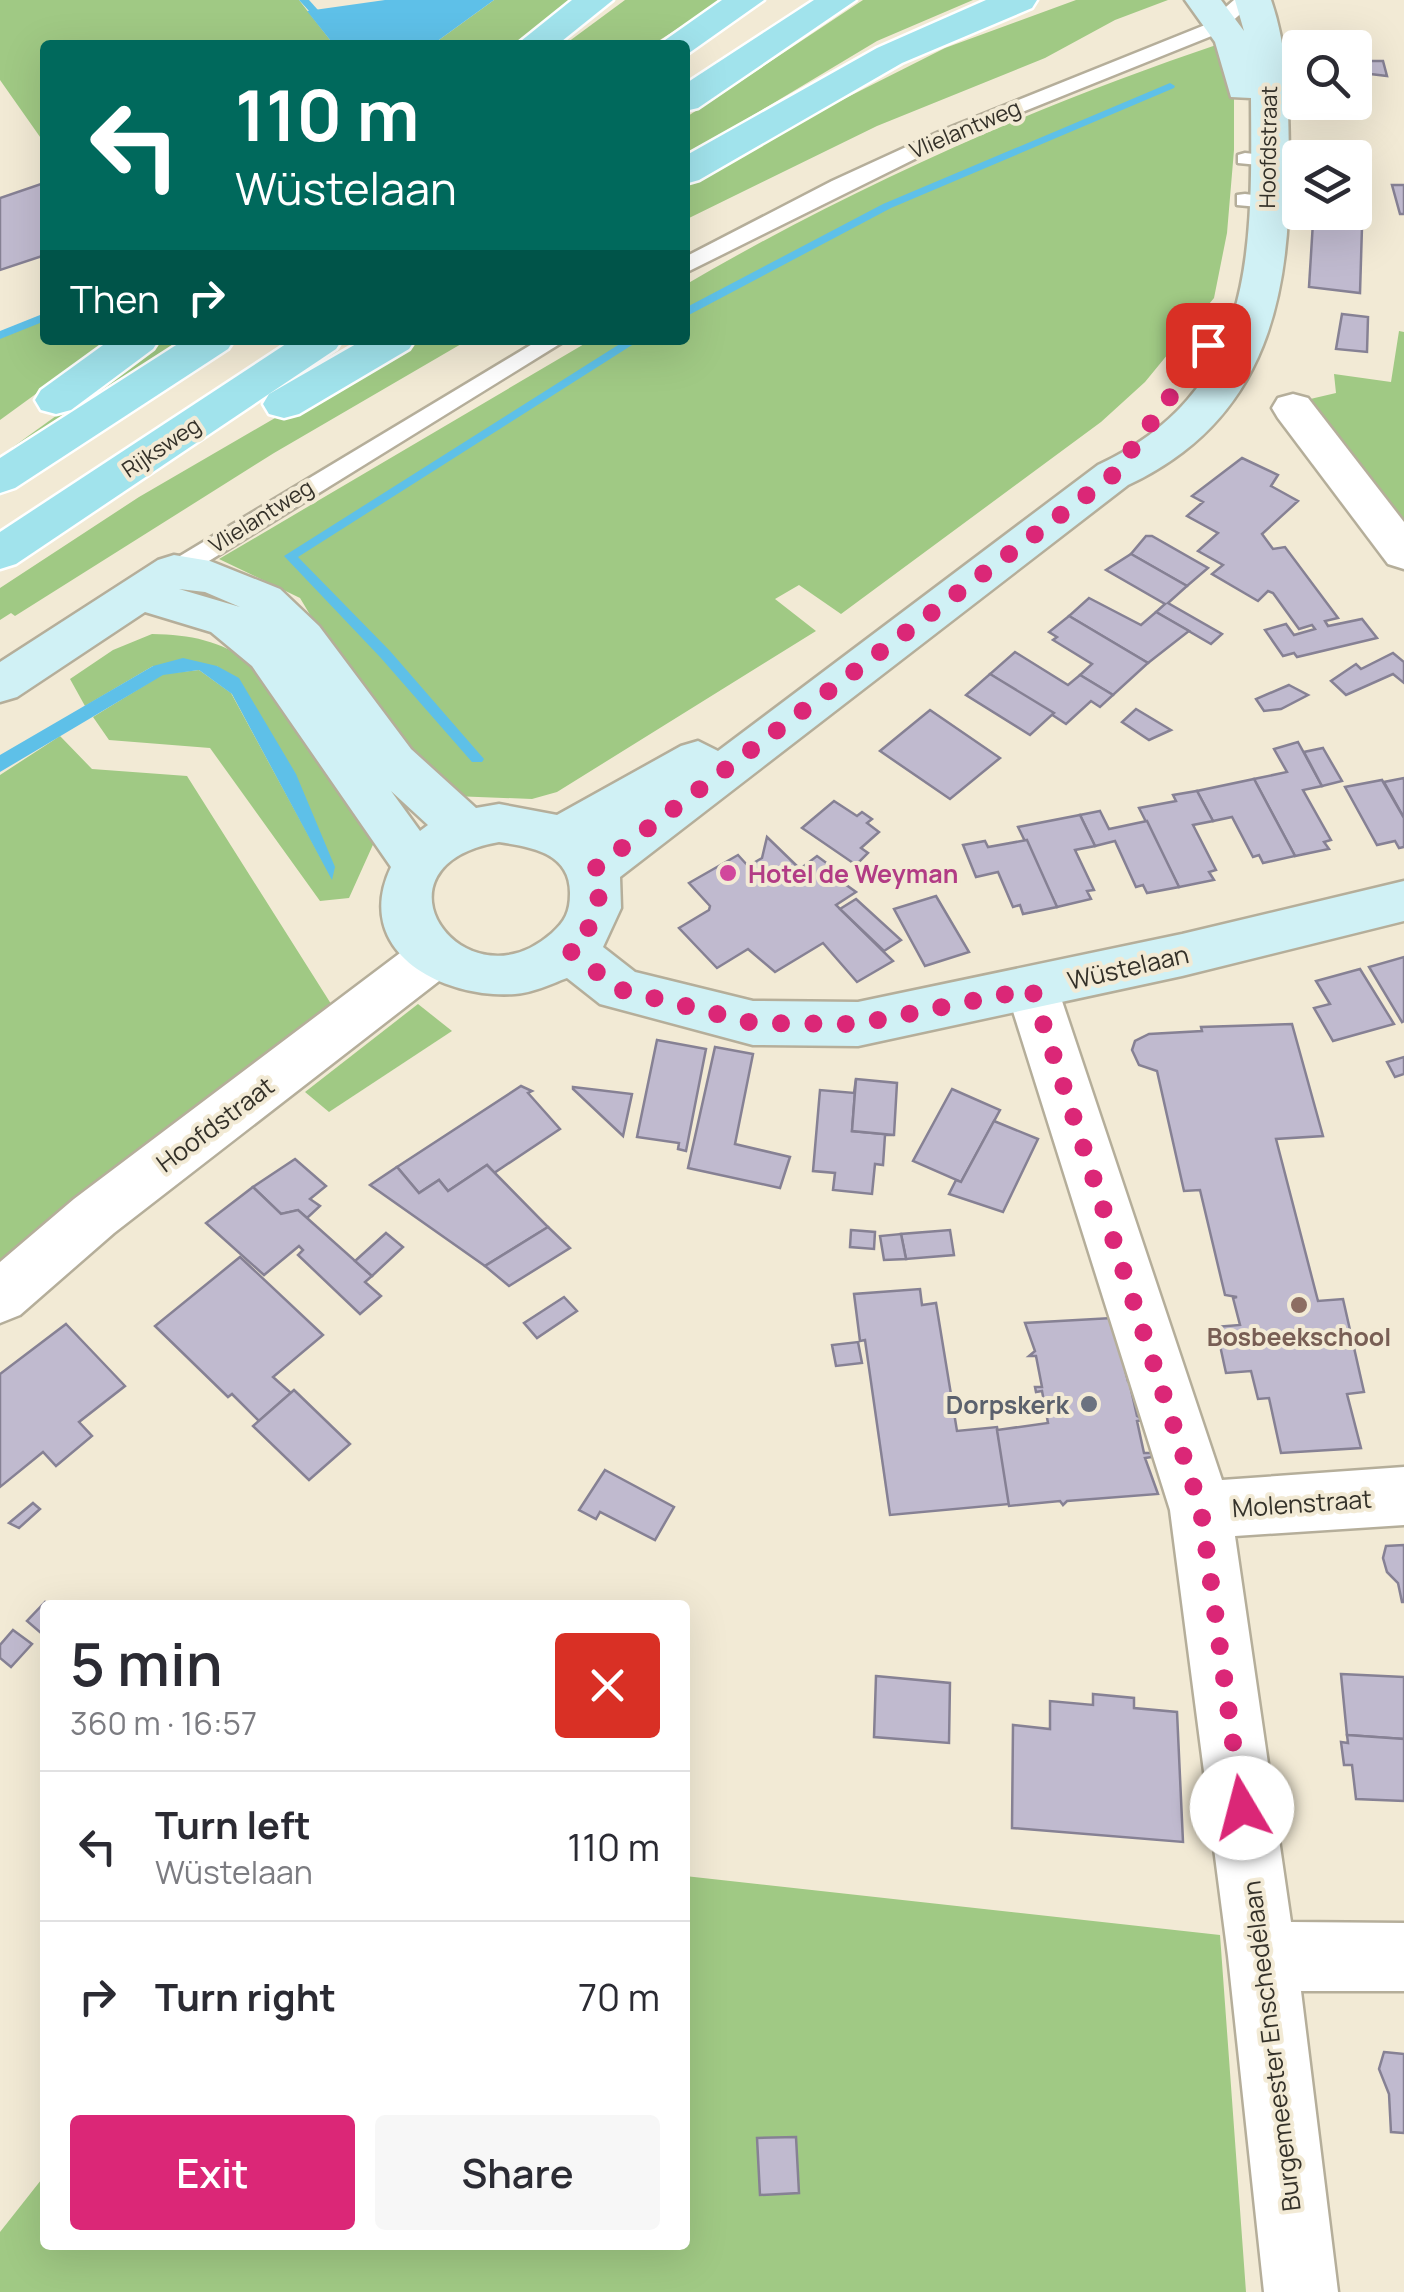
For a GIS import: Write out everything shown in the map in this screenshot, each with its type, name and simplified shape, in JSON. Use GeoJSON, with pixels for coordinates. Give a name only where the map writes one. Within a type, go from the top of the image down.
{"type":"FeatureCollection","features":[{"type":"Feature","properties":{"kind":"main road"},"geometry":{"type":"LineString","coordinates":[[541,40],[595,0]]}},
{"type":"Feature","properties":{"kind":"main road"},"geometry":{"type":"LineString","coordinates":[[684,40],[746,0]]}},
{"type":"Feature","properties":{"kind":"main road"},"geometry":{"type":"LineString","coordinates":[[690,97],[838,0]]}},
{"type":"Feature","properties":{"kind":"main road"},"geometry":{"type":"LineString","coordinates":[[690,169],[859,71],[960,20],[1019,0]]}},
{"type":"Feature","properties":{"kind":"main road","name":"Hoofdstraat"},"geometry":{"type":"LineString","coordinates":[[576,853],[718,779],[796,714],[1113,475],[1142,464],[1169,444],[1206,404],[1238,356],[1260,300],[1268,203],[1270,162],[1245,90],[1233,41],[1231,6]]}},
{"type":"Feature","properties":{"kind":"main road"},"geometry":{"type":"LineString","coordinates":[[0,440],[131,345]]}},
{"type":"Feature","properties":{"kind":"main road"},"geometry":{"type":"LineString","coordinates":[[0,478],[206,345]]}},
{"type":"Feature","properties":{"kind":"main road","name":"Rijksweg"},"geometry":{"type":"LineString","coordinates":[[0,553],[314,345]]}},
{"type":"Feature","properties":{"kind":"main road"},"geometry":{"type":"LineString","coordinates":[[116,478],[259,418],[385,345]]}},
{"type":"Feature","properties":{"kind":"main road"},"geometry":{"type":"LineString","coordinates":[[156,583],[227,620],[270,654],[416,864]]}},
{"type":"Feature","properties":{"kind":"main road","name":"Vlielantweg"},"geometry":{"type":"LineString","coordinates":[[0,686],[156,583],[242,585],[286,615],[398,768],[423,796],[468,829]]}},
{"type":"Feature","properties":{"kind":"main road"},"geometry":{"type":"LineString","coordinates":[[514,823],[576,853],[600,888],[599,912],[569,950],[545,966],[508,974],[472,973],[434,956],[412,934],[403,905],[406,884],[416,864],[438,843],[468,829],[514,823]]}},
{"type":"Feature","properties":{"kind":"main road","name":"Wüstelaan"},"geometry":{"type":"LineString","coordinates":[[569,950],[618,989],[753,1023],[858,1024],[1032,989],[1404,901]]}},
{"type":"Feature","properties":{"kind":"street"},"geometry":{"type":"LineString","coordinates":[[1294,408],[1404,553]]}},
{"type":"Feature","properties":{"kind":"street","name":"Hoofdstraat"},"geometry":{"type":"LineString","coordinates":[[0,1296],[94,1216],[434,956]]}},
{"type":"Feature","properties":{"kind":"street","name":"Burgemeester Enschedélaan"},"geometry":{"type":"LineString","coordinates":[[1032,989],[1201,1510],[1262,1956],[1301,2292]]}},
{"type":"Feature","properties":{"kind":"street","name":"Molenstraat"},"geometry":{"type":"LineString","coordinates":[[1201,1510],[1404,1496]]}},
{"type":"Feature","properties":{"kind":"street"},"geometry":{"type":"LineString","coordinates":[[1262,1956],[1404,1957]]}},
{"type":"Feature","properties":{"kind":"lane","name":"Vlielantweg"},"geometry":{"type":"LineString","coordinates":[[690,263],[839,185],[1231,6]]}},
{"type":"Feature","properties":{"kind":"lane","name":"Vlielantweg"},"geometry":{"type":"LineString","coordinates":[[156,583],[547,345]]}},
{"type":"Feature","properties":{"kind":"green space"},"geometry":{"type":"Polygon","coordinates":[[[0,0],[299,0],[330,40],[40,40],[40,137],[0,80],[0,0]]]}},
{"type":"Feature","properties":{"kind":"green space"},"geometry":{"type":"Polygon","coordinates":[[[494,0],[573,0],[519,40],[439,40],[494,0]]]}},
{"type":"Feature","properties":{"kind":"green space"},"geometry":{"type":"Polygon","coordinates":[[[625,0],[723,0],[660,40],[571,40],[625,0]]]}},
{"type":"Feature","properties":{"kind":"green space"},"geometry":{"type":"Polygon","coordinates":[[[863,0],[973,0],[877,41],[690,153],[690,115],[863,0]]]}},
{"type":"Feature","properties":{"kind":"green space"},"geometry":{"type":"Polygon","coordinates":[[[1076,0],[1168,0],[1115,20],[1045,58],[877,126],[690,218],[690,176],[945,48],[1076,0]]]}},
{"type":"Feature","properties":{"kind":"green space"},"geometry":{"type":"Polygon","coordinates":[[[1222,43],[1234,87],[1234,150],[1227,233],[1214,298],[1145,382],[1101,422],[841,614],[799,585],[775,599],[816,631],[557,792],[532,799],[453,796],[426,777],[339,663],[300,598],[219,559],[583,345],[690,345],[690,282],[881,181],[1015,121],[1222,43]]]}},
{"type":"Feature","properties":{"kind":"green space"},"geometry":{"type":"Polygon","coordinates":[[[40,319],[40,345],[103,345],[0,420],[0,334],[40,319]]]}},
{"type":"Feature","properties":{"kind":"green space"},"geometry":{"type":"Polygon","coordinates":[[[1399,331],[1404,332],[1404,528],[1306,400],[1336,393],[1334,374],[1391,382],[1399,331]]]}},
{"type":"Feature","properties":{"kind":"green space"},"geometry":{"type":"Polygon","coordinates":[[[154,345],[177,345],[20,448],[13,447],[154,345]]]}},
{"type":"Feature","properties":{"kind":"green space"},"geometry":{"type":"Polygon","coordinates":[[[400,345],[459,345],[274,453],[15,616],[11,613],[0,620],[0,588],[139,497],[400,345]]]}},
{"type":"Feature","properties":{"kind":"green space"},"geometry":{"type":"Polygon","coordinates":[[[152,634],[205,640],[252,664],[376,838],[349,898],[320,901],[210,748],[109,740],[93,717],[163,674],[199,670],[231,693],[332,879],[217,666],[153,666],[85,706],[70,679],[113,650],[152,634]]]}},
{"type":"Feature","properties":{"kind":"green space"},"geometry":{"type":"Polygon","coordinates":[[[60,736],[92,769],[187,776],[333,1007],[0,1270],[0,775],[60,736]]]}},
{"type":"Feature","properties":{"kind":"green space"},"geometry":{"type":"Polygon","coordinates":[[[418,1004],[452,1031],[329,1112],[305,1092],[418,1004]]]}},
{"type":"Feature","properties":{"kind":"green space"},"geometry":{"type":"Polygon","coordinates":[[[690,1877],[1220,1935],[1246,2292],[0,2292],[0,2232],[40,2181],[40,2250],[690,2250],[690,1877]]]}},
{"type":"Feature","properties":{"kind":"water"},"geometry":{"type":"Polygon","coordinates":[[[385,0],[494,0],[439,40],[330,40],[307,11],[385,0]]]}},
{"type":"Feature","properties":{"kind":"water"},"geometry":{"type":"Polygon","coordinates":[[[183,658],[217,666],[239,678],[296,774],[335,867],[332,880],[232,694],[199,670],[163,675],[0,772],[0,755],[153,666],[183,658]]]}},
{"type":"Feature","properties":{"kind":"building"},"geometry":{"type":"Polygon","coordinates":[[[1372,61],[1383,61],[1387,76],[1372,74],[1372,61]]]}},
{"type":"Feature","properties":{"kind":"building"},"geometry":{"type":"Polygon","coordinates":[[[40,184],[40,257],[0,270],[0,198],[40,184]]]}},
{"type":"Feature","properties":{"kind":"building"},"geometry":{"type":"Polygon","coordinates":[[[1392,185],[1404,185],[1404,214],[1400,214],[1392,185]]]}},
{"type":"Feature","properties":{"kind":"building"},"geometry":{"type":"Polygon","coordinates":[[[1313,230],[1362,230],[1360,293],[1309,287],[1313,230]]]}},
{"type":"Feature","properties":{"kind":"building"},"geometry":{"type":"Polygon","coordinates":[[[1342,314],[1368,317],[1367,352],[1336,349],[1342,314]]]}},
{"type":"Feature","properties":{"kind":"building"},"geometry":{"type":"Polygon","coordinates":[[[1242,458],[1278,475],[1271,486],[1298,501],[1262,534],[1273,549],[1285,547],[1338,618],[1325,621],[1328,626],[1362,619],[1377,638],[1297,657],[1294,653],[1283,656],[1265,630],[1286,624],[1294,635],[1315,629],[1312,625],[1299,629],[1273,593],[1268,591],[1258,601],[1212,574],[1223,565],[1198,551],[1218,533],[1187,516],[1203,502],[1192,496],[1242,458]]]}},
{"type":"Feature","properties":{"kind":"building"},"geometry":{"type":"Polygon","coordinates":[[[1146,536],[1208,568],[1187,586],[1131,554],[1146,536]]]}},
{"type":"Feature","properties":{"kind":"building"},"geometry":{"type":"Polygon","coordinates":[[[1131,554],[1187,586],[1168,603],[1222,634],[1211,644],[1156,612],[1165,604],[1106,570],[1131,554]]]}},
{"type":"Feature","properties":{"kind":"building"},"geometry":{"type":"Polygon","coordinates":[[[1089,598],[1141,625],[1156,612],[1189,631],[1148,663],[1069,616],[1089,598]]]}},
{"type":"Feature","properties":{"kind":"building"},"geometry":{"type":"Polygon","coordinates":[[[1069,616],[1148,663],[1113,695],[1080,675],[1092,664],[1053,640],[1057,637],[1049,632],[1069,616]]]}},
{"type":"Feature","properties":{"kind":"building"},"geometry":{"type":"Polygon","coordinates":[[[1015,652],[1068,685],[1080,675],[1113,695],[1100,707],[1091,701],[1066,724],[990,674],[1015,652]]]}},
{"type":"Feature","properties":{"kind":"building"},"geometry":{"type":"Polygon","coordinates":[[[1393,653],[1404,662],[1404,683],[1393,674],[1346,695],[1331,681],[1356,664],[1361,669],[1393,653]]]}},
{"type":"Feature","properties":{"kind":"building"},"geometry":{"type":"Polygon","coordinates":[[[990,674],[1054,713],[1030,735],[966,695],[990,674]]]}},
{"type":"Feature","properties":{"kind":"building"},"geometry":{"type":"Polygon","coordinates":[[[1289,685],[1308,695],[1281,709],[1264,711],[1256,699],[1289,685]]]}},
{"type":"Feature","properties":{"kind":"building"},"geometry":{"type":"Polygon","coordinates":[[[1136,709],[1171,730],[1149,740],[1122,722],[1136,709]]]}},
{"type":"Feature","properties":{"kind":"building"},"geometry":{"type":"Polygon","coordinates":[[[930,710],[1000,758],[950,799],[880,751],[930,710]]]}},
{"type":"Feature","properties":{"kind":"building"},"geometry":{"type":"Polygon","coordinates":[[[1298,742],[1322,786],[1303,790],[1331,840],[1324,842],[1329,849],[1295,856],[1254,779],[1287,772],[1274,749],[1298,742]]]}},
{"type":"Feature","properties":{"kind":"building"},"geometry":{"type":"Polygon","coordinates":[[[1323,748],[1342,781],[1322,786],[1304,752],[1323,748]]]}},
{"type":"Feature","properties":{"kind":"building"},"geometry":{"type":"Polygon","coordinates":[[[1404,778],[1404,818],[1384,782],[1404,778]]]}},
{"type":"Feature","properties":{"kind":"building"},"geometry":{"type":"Polygon","coordinates":[[[1254,779],[1295,856],[1263,863],[1259,855],[1253,857],[1232,817],[1213,821],[1197,791],[1254,779]]]}},
{"type":"Feature","properties":{"kind":"building"},"geometry":{"type":"Polygon","coordinates":[[[1382,780],[1404,818],[1404,847],[1399,848],[1395,841],[1377,845],[1345,787],[1382,780]]]}},
{"type":"Feature","properties":{"kind":"building"},"geometry":{"type":"Polygon","coordinates":[[[1197,791],[1213,821],[1193,825],[1216,870],[1209,872],[1214,880],[1179,887],[1139,808],[1176,801],[1173,795],[1197,791]]]}},
{"type":"Feature","properties":{"kind":"building"},"geometry":{"type":"Polygon","coordinates":[[[834,801],[857,816],[862,812],[872,819],[867,823],[879,832],[861,848],[868,853],[856,865],[802,828],[834,801]]]}},
{"type":"Feature","properties":{"kind":"building"},"geometry":{"type":"Polygon","coordinates":[[[1100,811],[1109,829],[1147,821],[1179,887],[1147,893],[1143,885],[1136,887],[1115,841],[1095,846],[1080,815],[1100,811]]]}},
{"type":"Feature","properties":{"kind":"building"},"geometry":{"type":"Polygon","coordinates":[[[1080,815],[1095,846],[1075,850],[1094,890],[1087,891],[1091,899],[1057,907],[1018,827],[1080,815]]]}},
{"type":"Feature","properties":{"kind":"building"},"geometry":{"type":"Polygon","coordinates":[[[767,837],[800,869],[817,856],[836,870],[831,874],[856,892],[836,905],[893,961],[857,982],[823,943],[775,972],[748,949],[717,968],[679,928],[710,906],[689,883],[738,855],[748,866],[762,858],[767,837]]]}},
{"type":"Feature","properties":{"kind":"building"},"geometry":{"type":"Polygon","coordinates":[[[1027,840],[1057,907],[1023,914],[1020,905],[1013,907],[998,872],[976,877],[963,845],[985,841],[988,847],[1027,840]]]}},
{"type":"Feature","properties":{"kind":"building"},"geometry":{"type":"Polygon","coordinates":[[[936,896],[969,952],[925,966],[894,909],[936,896]]]}},
{"type":"Feature","properties":{"kind":"building"},"geometry":{"type":"Polygon","coordinates":[[[856,899],[901,940],[884,951],[840,909],[856,899]]]}},
{"type":"Feature","properties":{"kind":"building"},"geometry":{"type":"Polygon","coordinates":[[[1404,957],[1404,1021],[1402,1022],[1369,967],[1404,957]]]}},
{"type":"Feature","properties":{"kind":"building"},"geometry":{"type":"Polygon","coordinates":[[[1360,969],[1394,1024],[1333,1041],[1314,1008],[1330,1004],[1316,981],[1360,969]]]}},
{"type":"Feature","properties":{"kind":"building"},"geometry":{"type":"Polygon","coordinates":[[[1292,1024],[1323,1136],[1276,1139],[1318,1301],[1343,1299],[1364,1392],[1347,1394],[1361,1448],[1281,1453],[1269,1398],[1258,1399],[1251,1371],[1226,1373],[1216,1327],[1240,1325],[1233,1298],[1237,1297],[1225,1295],[1200,1190],[1184,1191],[1157,1071],[1139,1065],[1132,1050],[1135,1041],[1149,1034],[1202,1031],[1201,1027],[1292,1024]]]}},
{"type":"Feature","properties":{"kind":"building"},"geometry":{"type":"Polygon","coordinates":[[[657,1040],[706,1049],[686,1151],[678,1149],[679,1143],[637,1137],[657,1040]]]}},
{"type":"Feature","properties":{"kind":"building"},"geometry":{"type":"Polygon","coordinates":[[[715,1047],[753,1054],[735,1144],[790,1157],[780,1188],[688,1168],[715,1047]]]}},
{"type":"Feature","properties":{"kind":"building"},"geometry":{"type":"Polygon","coordinates":[[[1404,1057],[1404,1074],[1395,1077],[1387,1062],[1404,1057]]]}},
{"type":"Feature","properties":{"kind":"building"},"geometry":{"type":"Polygon","coordinates":[[[856,1079],[852,1131],[894,1135],[885,1135],[883,1165],[875,1164],[872,1194],[833,1190],[835,1173],[813,1171],[820,1090],[854,1093],[856,1079]]]}},
{"type":"Feature","properties":{"kind":"building"},"geometry":{"type":"Polygon","coordinates":[[[856,1079],[897,1083],[894,1135],[852,1131],[856,1079]]]}},
{"type":"Feature","properties":{"kind":"building"},"geometry":{"type":"Polygon","coordinates":[[[521,1086],[532,1091],[528,1093],[560,1129],[494,1173],[487,1165],[448,1191],[439,1180],[419,1193],[397,1167],[521,1086]]]}},
{"type":"Feature","properties":{"kind":"building"},"geometry":{"type":"Polygon","coordinates":[[[573,1089],[632,1094],[623,1136],[573,1089]]]}},
{"type":"Feature","properties":{"kind":"building"},"geometry":{"type":"Polygon","coordinates":[[[952,1089],[1000,1110],[961,1182],[913,1161],[952,1089]]]}},
{"type":"Feature","properties":{"kind":"building"},"geometry":{"type":"Polygon","coordinates":[[[994,1121],[1038,1139],[1003,1212],[949,1194],[956,1180],[961,1182],[994,1121]]]}},
{"type":"Feature","properties":{"kind":"building"},"geometry":{"type":"Polygon","coordinates":[[[295,1159],[326,1186],[310,1199],[320,1206],[307,1218],[298,1210],[281,1214],[253,1187],[295,1159]]]}},
{"type":"Feature","properties":{"kind":"building"},"geometry":{"type":"Polygon","coordinates":[[[487,1165],[548,1227],[485,1266],[370,1185],[397,1167],[419,1193],[439,1180],[448,1191],[487,1165]]]}},
{"type":"Feature","properties":{"kind":"building"},"geometry":{"type":"Polygon","coordinates":[[[253,1187],[281,1214],[298,1210],[372,1276],[365,1282],[381,1296],[360,1314],[298,1255],[303,1250],[299,1246],[264,1275],[206,1223],[253,1187]]]}},
{"type":"Feature","properties":{"kind":"building"},"geometry":{"type":"Polygon","coordinates":[[[548,1227],[570,1248],[509,1286],[485,1266],[548,1227]]]}},
{"type":"Feature","properties":{"kind":"building"},"geometry":{"type":"Polygon","coordinates":[[[851,1230],[875,1232],[874,1249],[850,1247],[851,1230]]]}},
{"type":"Feature","properties":{"kind":"building"},"geometry":{"type":"Polygon","coordinates":[[[950,1230],[954,1255],[906,1259],[901,1234],[950,1230]]]}},
{"type":"Feature","properties":{"kind":"building"},"geometry":{"type":"Polygon","coordinates":[[[386,1233],[403,1247],[372,1276],[355,1261],[386,1233]]]}},
{"type":"Feature","properties":{"kind":"building"},"geometry":{"type":"Polygon","coordinates":[[[901,1234],[906,1259],[884,1260],[880,1236],[901,1234]]]}},
{"type":"Feature","properties":{"kind":"building"},"geometry":{"type":"Polygon","coordinates":[[[240,1257],[323,1335],[273,1377],[291,1393],[259,1421],[232,1394],[228,1397],[155,1326],[240,1257]]]}},
{"type":"Feature","properties":{"kind":"building"},"geometry":{"type":"Polygon","coordinates":[[[920,1289],[922,1305],[936,1303],[957,1431],[997,1427],[1010,1504],[890,1515],[865,1340],[860,1341],[854,1294],[920,1289]]]}},
{"type":"Feature","properties":{"kind":"building"},"geometry":{"type":"Polygon","coordinates":[[[564,1297],[577,1311],[537,1338],[524,1323],[564,1297]]]}},
{"type":"Feature","properties":{"kind":"building","name":"Dorpskerk"},"geometry":{"type":"Polygon","coordinates":[[[1112,1318],[1128,1381],[1135,1380],[1136,1384],[1130,1385],[1137,1416],[1144,1420],[1137,1421],[1144,1453],[1151,1453],[1152,1457],[1145,1458],[1158,1494],[1067,1501],[1063,1505],[1060,1501],[1009,1506],[997,1430],[1048,1423],[1042,1391],[1036,1392],[1035,1387],[1042,1387],[1036,1356],[1029,1356],[1035,1351],[1025,1323],[1112,1318]]]}},
{"type":"Feature","properties":{"kind":"building"},"geometry":{"type":"Polygon","coordinates":[[[66,1324],[125,1386],[79,1422],[92,1436],[56,1466],[43,1452],[0,1487],[0,1374],[66,1324]]]}},
{"type":"Feature","properties":{"kind":"building"},"geometry":{"type":"Polygon","coordinates":[[[858,1342],[862,1363],[836,1366],[832,1345],[858,1342]]]}},
{"type":"Feature","properties":{"kind":"building"},"geometry":{"type":"Polygon","coordinates":[[[294,1390],[350,1444],[309,1480],[253,1426],[294,1390]]]}},
{"type":"Feature","properties":{"kind":"building"},"geometry":{"type":"Polygon","coordinates":[[[605,1470],[674,1507],[655,1540],[600,1512],[596,1519],[579,1510],[605,1470]]]}},
{"type":"Feature","properties":{"kind":"building"},"geometry":{"type":"Polygon","coordinates":[[[33,1503],[40,1509],[19,1528],[9,1523],[33,1503]]]}},
{"type":"Feature","properties":{"kind":"building"},"geometry":{"type":"Polygon","coordinates":[[[1404,1545],[1402,1602],[1398,1583],[1387,1572],[1383,1558],[1386,1546],[1404,1545]]]}},
{"type":"Feature","properties":{"kind":"building"},"geometry":{"type":"Polygon","coordinates":[[[40,1607],[40,1632],[27,1621],[40,1607]]]}},
{"type":"Feature","properties":{"kind":"building"},"geometry":{"type":"Polygon","coordinates":[[[13,1630],[32,1644],[11,1667],[0,1658],[0,1645],[13,1630]]]}},
{"type":"Feature","properties":{"kind":"building"},"geometry":{"type":"Polygon","coordinates":[[[1341,1674],[1404,1677],[1404,1739],[1347,1735],[1341,1674]]]}},
{"type":"Feature","properties":{"kind":"building"},"geometry":{"type":"Polygon","coordinates":[[[876,1676],[950,1683],[949,1743],[874,1737],[876,1676]]]}},
{"type":"Feature","properties":{"kind":"building"},"geometry":{"type":"Polygon","coordinates":[[[1093,1694],[1134,1698],[1134,1708],[1177,1712],[1183,1842],[1012,1828],[1013,1725],[1050,1729],[1050,1701],[1093,1705],[1093,1694]]]}},
{"type":"Feature","properties":{"kind":"building"},"geometry":{"type":"Polygon","coordinates":[[[1347,1735],[1404,1739],[1404,1801],[1356,1799],[1352,1765],[1344,1765],[1341,1742],[1348,1743],[1347,1735]]]}},
{"type":"Feature","properties":{"kind":"building"},"geometry":{"type":"Polygon","coordinates":[[[1384,2052],[1404,2054],[1404,2133],[1391,2132],[1389,2094],[1379,2069],[1384,2052]]]}},
{"type":"Feature","properties":{"kind":"building"},"geometry":{"type":"Polygon","coordinates":[[[796,2137],[799,2193],[760,2195],[757,2138],[796,2137]]]}},
{"type":"Feature","properties":{"kind":"waterway"},"geometry":{"type":"LineString","coordinates":[[304,0],[313,10]]}},
{"type":"Feature","properties":{"kind":"waterway"},"geometry":{"type":"LineString","coordinates":[[690,310],[887,206],[1170,86]]}},
{"type":"Feature","properties":{"kind":"waterway"},"geometry":{"type":"LineString","coordinates":[[0,335],[40,319]]}},
{"type":"Feature","properties":{"kind":"waterway"},"geometry":{"type":"LineString","coordinates":[[477,759],[385,654],[290,556],[626,345]]}},
{"type":"Feature","properties":{"kind":"place","name":"Hotel de Weyman"},"geometry":{"type":"Point","coordinates":[728,873]}},
{"type":"Feature","properties":{"kind":"place","name":"Bosbeekschool"},"geometry":{"type":"Point","coordinates":[1299,1305]}},
{"type":"Feature","properties":{"kind":"place","name":"Dorpskerk"},"geometry":{"type":"Point","coordinates":[1089,1404]}},
{"type":"Feature","properties":{"kind":"route"},"geometry":{"type":"LineString","coordinates":[[1208,345],[1146,433],[1124,454],[1113,475],[796,714],[718,779],[593,870],[600,888],[599,912],[569,950],[618,989],[753,1023],[858,1024],[1032,989],[1201,1510],[1242,1808]]}}]}
